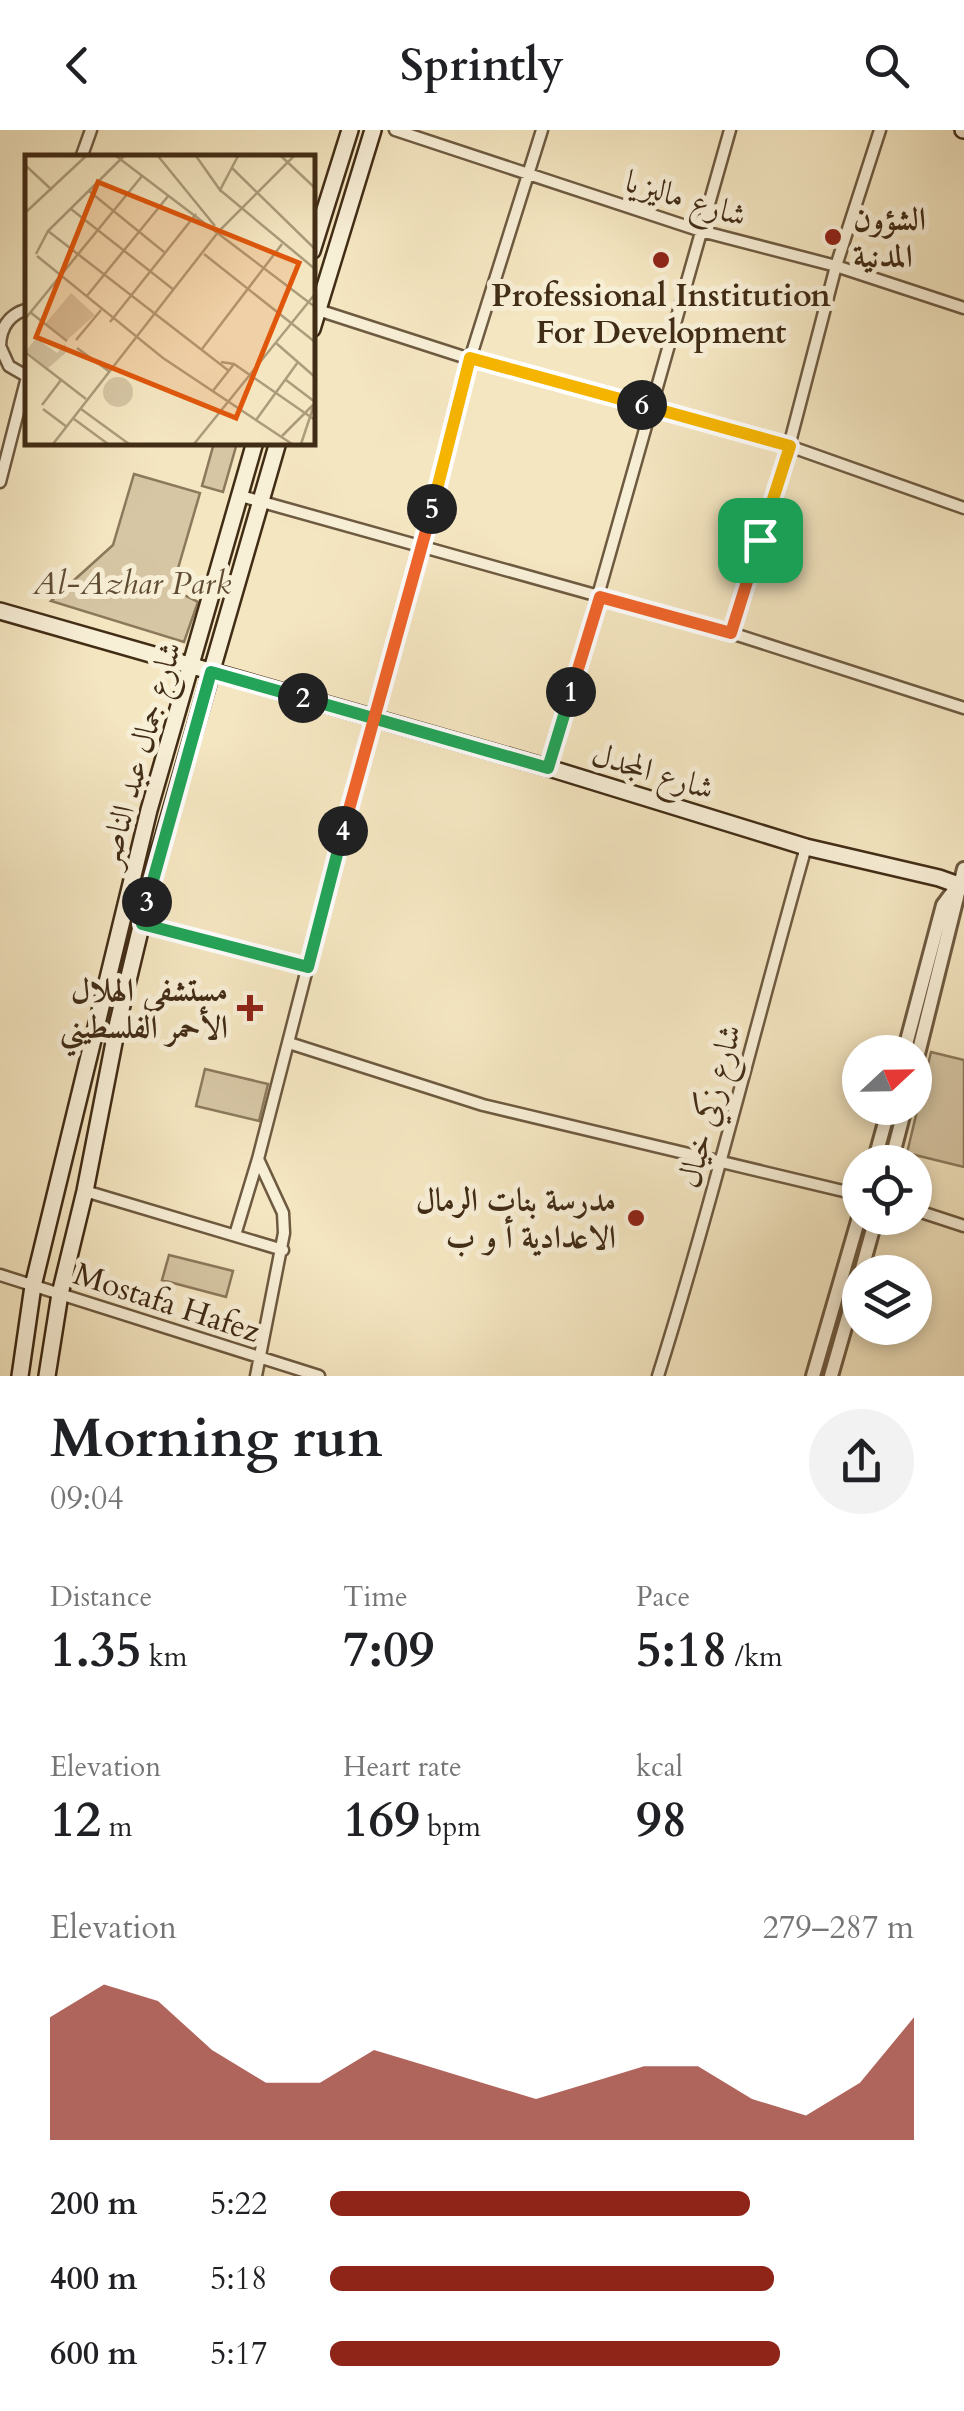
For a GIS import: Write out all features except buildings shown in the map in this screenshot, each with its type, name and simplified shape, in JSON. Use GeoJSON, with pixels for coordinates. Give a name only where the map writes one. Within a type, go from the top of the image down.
{"type":"FeatureCollection","features":[{"type":"Feature","properties":{"kind":"main road"},"geometry":{"type":"LineString","coordinates":[[315,241],[350,130]]}},
{"type":"Feature","properties":{"kind":"main road"},"geometry":{"type":"LineString","coordinates":[[315,319],[373,130]]}},
{"type":"Feature","properties":{"kind":"main road","name":"شارع جمال عبد الناصر"},"geometry":{"type":"LineString","coordinates":[[20,1376],[33,1286],[149,810],[254,445]]}},
{"type":"Feature","properties":{"kind":"main road","name":"شارع جمال عبد الناصر"},"geometry":{"type":"LineString","coordinates":[[47,1376],[60,1294],[118,1022],[158,856],[277,445]]}},
{"type":"Feature","properties":{"kind":"main road","name":"شارع المجدل"},"geometry":{"type":"LineString","coordinates":[[0,611],[548,768],[806,848],[963,881]]}},
{"type":"Feature","properties":{"kind":"street"},"geometry":{"type":"LineString","coordinates":[[82,155],[91,130]]}},
{"type":"Feature","properties":{"kind":"street","name":"شارع ماليزيا"},"geometry":{"type":"LineString","coordinates":[[395,130],[702,231],[836,266],[964,308]]}},
{"type":"Feature","properties":{"kind":"street"},"geometry":{"type":"LineString","coordinates":[[236,1234],[470,358],[542,130]]}},
{"type":"Feature","properties":{"kind":"street"},"geometry":{"type":"LineString","coordinates":[[548,768],[600,597],[730,130]]}},
{"type":"Feature","properties":{"kind":"street"},"geometry":{"type":"LineString","coordinates":[[731,633],[790,446],[836,266],[880,130]]}},
{"type":"Feature","properties":{"kind":"street"},"geometry":{"type":"LineString","coordinates":[[25,310],[5,324],[0,346],[8,366],[25,377]]}},
{"type":"Feature","properties":{"kind":"street"},"geometry":{"type":"LineString","coordinates":[[318,310],[470,358],[790,446],[964,508]]}},
{"type":"Feature","properties":{"kind":"street"},"geometry":{"type":"LineString","coordinates":[[0,482],[25,386]]}},
{"type":"Feature","properties":{"kind":"street"},"geometry":{"type":"LineString","coordinates":[[241,496],[731,633],[964,708]]}},
{"type":"Feature","properties":{"kind":"street","name":"شارع زكي خيال"},"geometry":{"type":"LineString","coordinates":[[658,1376],[722,1161],[806,848]]}},
{"type":"Feature","properties":{"kind":"street"},"geometry":{"type":"LineString","coordinates":[[909,1035],[943,906],[963,881]]}},
{"type":"Feature","properties":{"kind":"street"},"geometry":{"type":"LineString","coordinates":[[923,1035],[963,881]]}},
{"type":"Feature","properties":{"kind":"street"},"geometry":{"type":"LineString","coordinates":[[142,924],[308,967]]}},
{"type":"Feature","properties":{"kind":"street"},"geometry":{"type":"LineString","coordinates":[[289,1042],[483,1105],[842,1190]]}},
{"type":"Feature","properties":{"kind":"street"},"geometry":{"type":"LineString","coordinates":[[256,1376],[283,1250],[283,1212],[258,1159]]}},
{"type":"Feature","properties":{"kind":"street"},"geometry":{"type":"LineString","coordinates":[[85,1191],[283,1250]]}},
{"type":"Feature","properties":{"kind":"street"},"geometry":{"type":"LineString","coordinates":[[932,1216],[964,1226]]}},
{"type":"Feature","properties":{"kind":"street"},"geometry":{"type":"LineString","coordinates":[[813,1376],[854,1235]]}},
{"type":"Feature","properties":{"kind":"street","name":"Mostafa Hafez"},"geometry":{"type":"LineString","coordinates":[[0,1275],[319,1376]]}},
{"type":"Feature","properties":{"kind":"street"},"geometry":{"type":"LineString","coordinates":[[832,1376],[842,1340]]}},
{"type":"Feature","properties":{"kind":"green space"},"geometry":{"type":"Polygon","coordinates":[[[213,445],[236,445],[223,492],[202,486],[213,445]]]}},
{"type":"Feature","properties":{"kind":"green space","name":"Al-Azhar Park"},"geometry":{"type":"Polygon","coordinates":[[[134,474],[200,493],[172,589],[198,602],[184,642],[51,601],[113,545],[134,474]]]}},
{"type":"Feature","properties":{"kind":"green space"},"geometry":{"type":"Polygon","coordinates":[[[932,1052],[964,1060],[964,1167],[932,1159],[932,1145],[909,1145],[914,1125],[932,1125],[932,1052]]]}},
{"type":"Feature","properties":{"kind":"green space"},"geometry":{"type":"Polygon","coordinates":[[[205,1069],[268,1084],[259,1121],[196,1106],[205,1069]]]}},
{"type":"Feature","properties":{"kind":"green space"},"geometry":{"type":"Polygon","coordinates":[[[169,1255],[233,1271],[226,1297],[162,1280],[169,1255]]]}},
{"type":"Feature","properties":{"kind":"place","name":"الشؤون المدنية"},"geometry":{"type":"Point","coordinates":[833,237]}},
{"type":"Feature","properties":{"kind":"place","name":"Professional Institution For Development"},"geometry":{"type":"Point","coordinates":[661,260]}},
{"type":"Feature","properties":{"kind":"place","name":"مستشفى الهلال الأحمر الفلسطيني"},"geometry":{"type":"Point","coordinates":[250,1008]}},
{"type":"Feature","properties":{"kind":"place","name":"مدرسة بنات الرمال الاعدادية أ و ب"},"geometry":{"type":"Point","coordinates":[636,1218]}},
{"type":"Feature","properties":{"kind":"route"},"geometry":{"type":"LineString","coordinates":[[760,540],[731,633],[600,597],[548,768],[372,718],[211,672],[142,924],[308,967],[372,718],[422,547],[470,358],[790,446],[760,540]]}}]}
